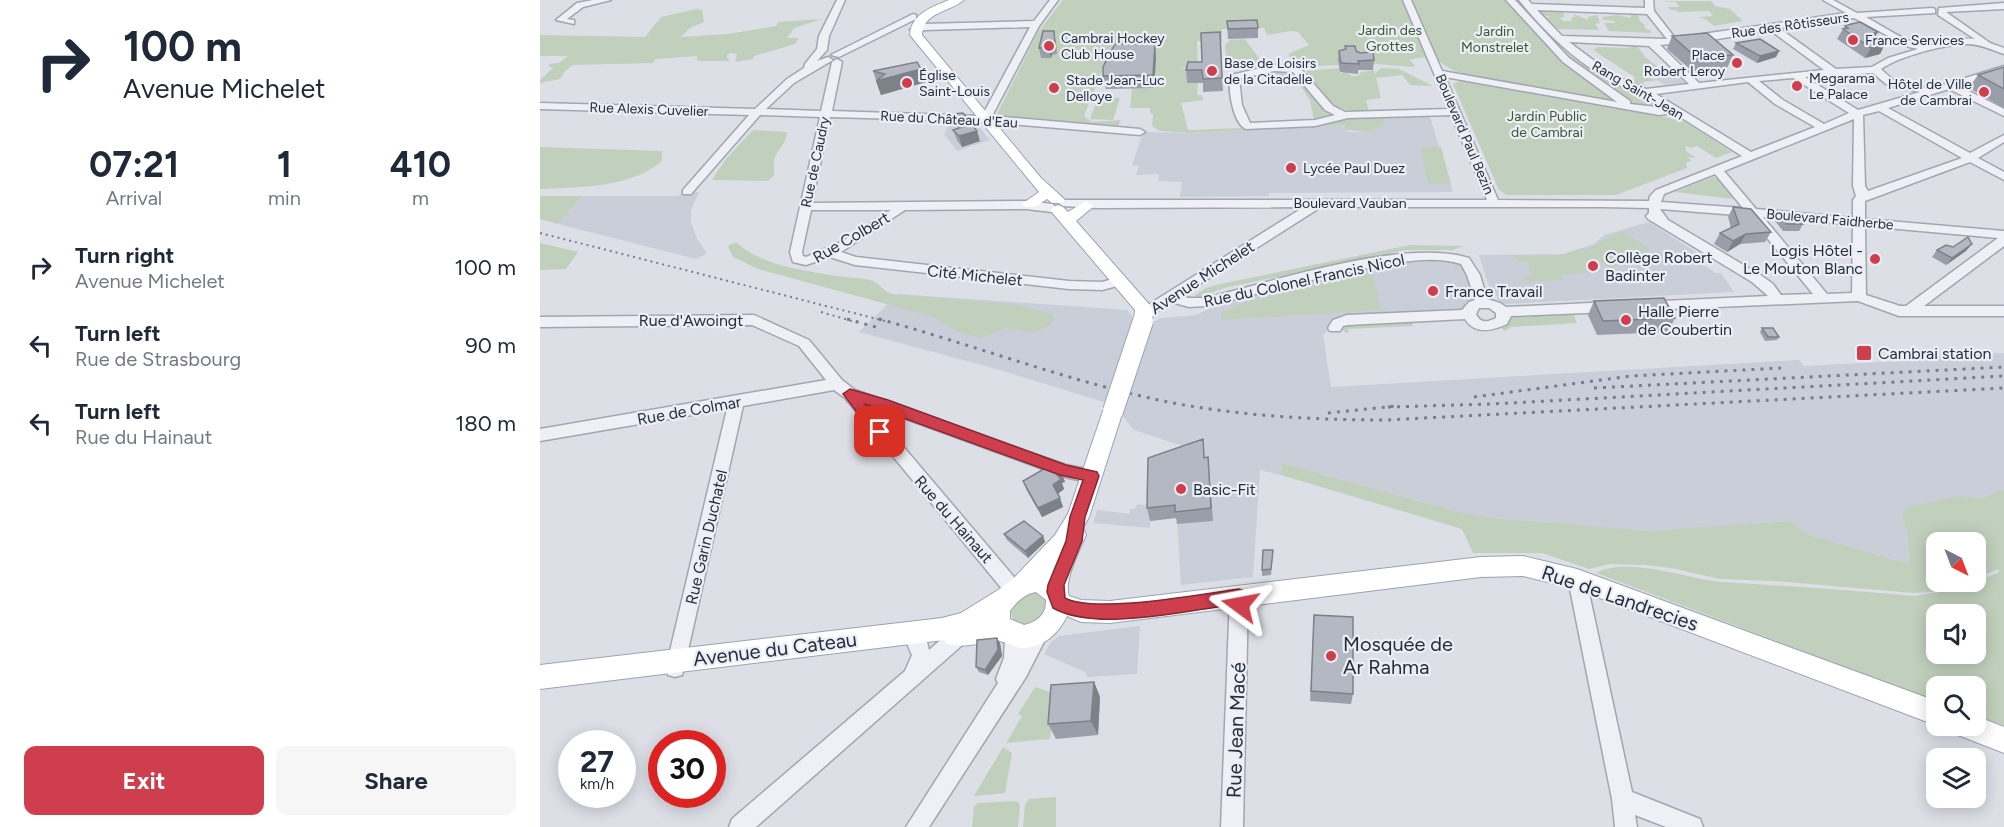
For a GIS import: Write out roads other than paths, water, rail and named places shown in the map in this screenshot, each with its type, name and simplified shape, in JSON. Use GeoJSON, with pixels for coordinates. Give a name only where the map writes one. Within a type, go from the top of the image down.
{"type":"FeatureCollection","features":[{"type":"Feature","properties":{"kind":"main road"},"geometry":{"type":"LineString","coordinates":[[916,26],[943,0]]}},
{"type":"Feature","properties":{"kind":"main road"},"geometry":{"type":"LineString","coordinates":[[916,26],[958,0]]}},
{"type":"Feature","properties":{"kind":"main road"},"geometry":{"type":"LineString","coordinates":[[916,26],[971,102],[1053,205],[1120,281],[1144,317]]}},
{"type":"Feature","properties":{"kind":"main road"},"geometry":{"type":"LineString","coordinates":[[1053,205],[1091,205]]}},
{"type":"Feature","properties":{"kind":"main road","name":"Avenue Michelet"},"geometry":{"type":"LineString","coordinates":[[1057,597],[1059,574],[1074,541],[1078,517],[1144,317]]}},
{"type":"Feature","properties":{"kind":"main road","name":"Avenue Michelet"},"geometry":{"type":"LineString","coordinates":[[1013,591],[1063,542],[1078,517]]}},
{"type":"Feature","properties":{"kind":"main road","name":"Rue de Landrecies"},"geometry":{"type":"LineString","coordinates":[[1043,629],[1110,612],[1502,566],[1534,568],[1576,579],[1926,710]]}},
{"type":"Feature","properties":{"kind":"main road"},"geometry":{"type":"LineString","coordinates":[[1041,583],[1057,597],[1055,617],[1043,629],[1028,636],[1009,632],[999,616],[1013,591],[1041,583]]}},
{"type":"Feature","properties":{"kind":"main road","name":"Avenue du Cateau"},"geometry":{"type":"LineString","coordinates":[[916,636],[960,624],[1013,591]]}},
{"type":"Feature","properties":{"kind":"main road","name":"Rue de Landrecies"},"geometry":{"type":"LineString","coordinates":[[1057,597],[1081,611],[1110,612]]}},
{"type":"Feature","properties":{"kind":"main road","name":"Avenue du Cateau"},"geometry":{"type":"LineString","coordinates":[[540,687],[675,666],[916,636],[1009,632]]}},
{"type":"Feature","properties":{"kind":"main road","name":"Avenue du Cateau"},"geometry":{"type":"LineString","coordinates":[[540,677],[675,666]]}},
{"type":"Feature","properties":{"kind":"main road"},"geometry":{"type":"LineString","coordinates":[[1986,733],[2003,739]]}},
{"type":"Feature","properties":{"kind":"street"},"geometry":{"type":"LineString","coordinates":[[571,22],[560,20],[580,5],[607,0]]}},
{"type":"Feature","properties":{"kind":"street"},"geometry":{"type":"LineString","coordinates":[[687,192],[757,112],[803,73],[822,50],[825,34],[841,0]]}},
{"type":"Feature","properties":{"kind":"street"},"geometry":{"type":"LineString","coordinates":[[986,119],[1036,24],[1054,0]]}},
{"type":"Feature","properties":{"kind":"street","name":"Boulevard Paul Bezin"},"geometry":{"type":"LineString","coordinates":[[1407,0],[1494,203]]}},
{"type":"Feature","properties":{"kind":"street"},"geometry":{"type":"LineString","coordinates":[[1510,0],[1566,60],[1631,107]]}},
{"type":"Feature","properties":{"kind":"street"},"geometry":{"type":"LineString","coordinates":[[1591,0],[1594,9]]}},
{"type":"Feature","properties":{"kind":"street"},"geometry":{"type":"LineString","coordinates":[[1649,0],[1650,11],[1673,41]]}},
{"type":"Feature","properties":{"kind":"street"},"geometry":{"type":"LineString","coordinates":[[1827,0],[1912,45],[1941,47]]}},
{"type":"Feature","properties":{"kind":"street"},"geometry":{"type":"LineString","coordinates":[[1922,0],[2004,51]]}},
{"type":"Feature","properties":{"kind":"street"},"geometry":{"type":"LineString","coordinates":[[1526,4],[1650,11]]}},
{"type":"Feature","properties":{"kind":"street","name":"Rang Saint-Jean"},"geometry":{"type":"LineString","coordinates":[[1526,4],[1575,54],[1603,72],[1646,92],[1750,156]]}},
{"type":"Feature","properties":{"kind":"street","name":"Rue des Rôtisseurs"},"geometry":{"type":"LineString","coordinates":[[1673,41],[1827,17],[2004,6]]}},
{"type":"Feature","properties":{"kind":"street"},"geometry":{"type":"LineString","coordinates":[[803,73],[894,33],[916,26],[1036,24]]}},
{"type":"Feature","properties":{"kind":"street"},"geometry":{"type":"LineString","coordinates":[[835,59],[916,26]]}},
{"type":"Feature","properties":{"kind":"street"},"geometry":{"type":"LineString","coordinates":[[1771,26],[1833,72]]}},
{"type":"Feature","properties":{"kind":"street"},"geometry":{"type":"LineString","coordinates":[[1559,39],[1652,43],[1673,41]]}},
{"type":"Feature","properties":{"kind":"street"},"geometry":{"type":"LineString","coordinates":[[1646,92],[1750,79],[1875,70],[1884,62],[1963,42],[1991,45]]}},
{"type":"Feature","properties":{"kind":"street"},"geometry":{"type":"LineString","coordinates":[[1652,43],[1694,82],[1694,85]]}},
{"type":"Feature","properties":{"kind":"street"},"geometry":{"type":"LineString","coordinates":[[1905,56],[1915,50],[1912,45]]}},
{"type":"Feature","properties":{"kind":"street"},"geometry":{"type":"LineString","coordinates":[[822,50],[835,59]]}},
{"type":"Feature","properties":{"kind":"street","name":"Rue de Caudry"},"geometry":{"type":"LineString","coordinates":[[799,261],[796,252],[835,59]]}},
{"type":"Feature","properties":{"kind":"street"},"geometry":{"type":"LineString","coordinates":[[1347,115],[1329,108],[1296,69],[1274,68],[1234,77],[1236,98],[1246,126],[1315,123],[1347,115],[1456,112]]}},
{"type":"Feature","properties":{"kind":"street"},"geometry":{"type":"LineString","coordinates":[[1875,70],[1878,75],[1896,84],[1933,90]]}},
{"type":"Feature","properties":{"kind":"street"},"geometry":{"type":"LineString","coordinates":[[1662,220],[1655,213],[1655,201],[1660,192],[1878,106],[2001,72]]}},
{"type":"Feature","properties":{"kind":"street"},"geometry":{"type":"LineString","coordinates":[[1439,74],[1661,112],[1675,110]]}},
{"type":"Feature","properties":{"kind":"street"},"geometry":{"type":"LineString","coordinates":[[1795,75],[1857,114],[1859,118],[1859,297]]}},
{"type":"Feature","properties":{"kind":"street"},"geometry":{"type":"LineString","coordinates":[[1750,79],[1795,113],[1822,127]]}},
{"type":"Feature","properties":{"kind":"street"},"geometry":{"type":"LineString","coordinates":[[1896,84],[1907,98]]}},
{"type":"Feature","properties":{"kind":"street"},"geometry":{"type":"LineString","coordinates":[[1949,85],[2004,113]]}},
{"type":"Feature","properties":{"kind":"street"},"geometry":{"type":"LineString","coordinates":[[971,102],[984,102],[997,97]]}},
{"type":"Feature","properties":{"kind":"street","name":"Rue Alexis Cuvelier"},"geometry":{"type":"LineString","coordinates":[[540,106],[757,112]]}},
{"type":"Feature","properties":{"kind":"street"},"geometry":{"type":"LineString","coordinates":[[1878,106],[2004,177]]}},
{"type":"Feature","properties":{"kind":"street","name":"Rue du Château d'Eau"},"geometry":{"type":"LineString","coordinates":[[757,112],[986,119],[1140,132]]}},
{"type":"Feature","properties":{"kind":"street"},"geometry":{"type":"LineString","coordinates":[[1860,194],[1969,158],[2004,138]]}},
{"type":"Feature","properties":{"kind":"street"},"geometry":{"type":"LineString","coordinates":[[1717,169],[1824,299]]}},
{"type":"Feature","properties":{"kind":"street","name":"Boulevard Vauban"},"geometry":{"type":"LineString","coordinates":[[1603,203],[1655,201]]}},
{"type":"Feature","properties":{"kind":"street","name":"Boulevard Vauban"},"geometry":{"type":"LineString","coordinates":[[1091,205],[1655,201]]}},
{"type":"Feature","properties":{"kind":"street","name":"Boulevard Faidherbe"},"geometry":{"type":"LineString","coordinates":[[1655,201],[2004,228]]}},
{"type":"Feature","properties":{"kind":"street"},"geometry":{"type":"LineString","coordinates":[[1291,203],[1300,215]]}},
{"type":"Feature","properties":{"kind":"street","name":"Avenue Michelet"},"geometry":{"type":"LineString","coordinates":[[1144,317],[1171,297],[1319,203]]}},
{"type":"Feature","properties":{"kind":"street"},"geometry":{"type":"LineString","coordinates":[[1618,204],[1633,207],[1662,220],[1757,279],[1768,287],[1778,301]]}},
{"type":"Feature","properties":{"kind":"street"},"geometry":{"type":"LineString","coordinates":[[805,207],[1053,205]]}},
{"type":"Feature","properties":{"kind":"street","name":"Rue Colbert"},"geometry":{"type":"LineString","coordinates":[[799,261],[813,261],[830,253],[902,206]]}},
{"type":"Feature","properties":{"kind":"street","name":"Boulevard Faidherbe"},"geometry":{"type":"LineString","coordinates":[[1859,218],[1977,233],[1987,240],[2000,241]]}},
{"type":"Feature","properties":{"kind":"street"},"geometry":{"type":"LineString","coordinates":[[1910,310],[2000,241]]}},
{"type":"Feature","properties":{"kind":"street","name":"Cité Michelet"},"geometry":{"type":"LineString","coordinates":[[830,253],[855,261],[1069,285],[1102,286],[1120,281]]}},
{"type":"Feature","properties":{"kind":"street","name":"Rue du Colonel Francis Nicol"},"geometry":{"type":"LineString","coordinates":[[1171,297],[1185,303],[1202,304],[1236,293],[1402,258],[1446,256],[1460,258],[1470,267],[1482,303]]}},
{"type":"Feature","properties":{"kind":"street"},"geometry":{"type":"LineString","coordinates":[[1469,314],[1472,306],[1482,303],[1494,305],[1502,312],[1859,297],[1896,310],[2004,311]]}},
{"type":"Feature","properties":{"kind":"street"},"geometry":{"type":"LineString","coordinates":[[1469,314],[1477,324],[1489,327],[1502,321],[1502,312]]}},
{"type":"Feature","properties":{"kind":"street"},"geometry":{"type":"LineString","coordinates":[[1335,328],[1338,323],[1347,320],[1469,314]]}},
{"type":"Feature","properties":{"kind":"street","name":"Rue d'Awoingt"},"geometry":{"type":"LineString","coordinates":[[540,322],[754,320],[804,343],[843,389]]}},
{"type":"Feature","properties":{"kind":"street"},"geometry":{"type":"LineString","coordinates":[[843,389],[1065,471],[1091,476]]}},
{"type":"Feature","properties":{"kind":"street","name":"Rue de Colmar"},"geometry":{"type":"LineString","coordinates":[[540,435],[736,402],[843,389]]}},
{"type":"Feature","properties":{"kind":"street","name":"Rue du Hainaut"},"geometry":{"type":"LineString","coordinates":[[843,389],[1013,591]]}},
{"type":"Feature","properties":{"kind":"street","name":"Rue Garin Duchatel"},"geometry":{"type":"LineString","coordinates":[[675,666],[736,402]]}},
{"type":"Feature","properties":{"kind":"street"},"geometry":{"type":"LineString","coordinates":[[1576,579],[1623,799],[1626,827]]}},
{"type":"Feature","properties":{"kind":"street","name":"Rue Jean Macé"},"geometry":{"type":"LineString","coordinates":[[1233,827],[1239,596]]}},
{"type":"Feature","properties":{"kind":"street"},"geometry":{"type":"LineString","coordinates":[[917,827],[1043,629]]}},
{"type":"Feature","properties":{"kind":"street"},"geometry":{"type":"LineString","coordinates":[[998,699],[1014,658],[1009,632]]}},
{"type":"Feature","properties":{"kind":"street"},"geometry":{"type":"LineString","coordinates":[[740,827],[962,634]]}},
{"type":"Feature","properties":{"kind":"street"},"geometry":{"type":"LineString","coordinates":[[909,679],[921,659],[916,636]]}},
{"type":"Feature","properties":{"kind":"street"},"geometry":{"type":"LineString","coordinates":[[1623,799],[1692,827]]}},
{"type":"Feature","properties":{"kind":"railway"},"geometry":{"type":"LineString","coordinates":[[540,233],[885,321]]}},
{"type":"Feature","properties":{"kind":"railway"},"geometry":{"type":"LineString","coordinates":[[821,312],[852,321]]}},
{"type":"Feature","properties":{"kind":"railway"},"geometry":{"type":"LineString","coordinates":[[847,319],[879,328]]}},
{"type":"Feature","properties":{"kind":"railway"},"geometry":{"type":"LineString","coordinates":[[879,319],[1062,375],[1136,395],[1226,411],[1306,418],[1386,420],[2004,388]]}},
{"type":"Feature","properties":{"kind":"railway"},"geometry":{"type":"LineString","coordinates":[[1594,388],[2004,367]]}},
{"type":"Feature","properties":{"kind":"railway"},"geometry":{"type":"LineString","coordinates":[[1474,397],[1631,376],[1781,368]]}},
{"type":"Feature","properties":{"kind":"railway"},"geometry":{"type":"LineString","coordinates":[[1388,407],[1492,404],[2004,376]]}},
{"type":"Feature","properties":{"kind":"railway"},"geometry":{"type":"LineString","coordinates":[[1328,413],[1396,406]]}},
{"type":"Feature","properties":{"kind":"place","name":"France Services"},"geometry":{"type":"Point","coordinates":[1853,40]}},
{"type":"Feature","properties":{"kind":"place","name":"Cambrai Hockey Club House"},"geometry":{"type":"Point","coordinates":[1049,46]}},
{"type":"Feature","properties":{"kind":"place","name":"Place Robert Leroy"},"geometry":{"type":"Point","coordinates":[1737,63]}},
{"type":"Feature","properties":{"kind":"place","name":"Base de Loisirs de la Citadelle"},"geometry":{"type":"Point","coordinates":[1212,71]}},
{"type":"Feature","properties":{"kind":"place","name":"Église Saint-Louis"},"geometry":{"type":"Point","coordinates":[907,83]}},
{"type":"Feature","properties":{"kind":"place","name":"Megarama Le Palace"},"geometry":{"type":"Point","coordinates":[1797,86]}},
{"type":"Feature","properties":{"kind":"place","name":"Stade Jean-Luc Delloye"},"geometry":{"type":"Point","coordinates":[1054,88]}},
{"type":"Feature","properties":{"kind":"place","name":"Hôtel de Ville de Cambrai"},"geometry":{"type":"Point","coordinates":[1984,92]}},
{"type":"Feature","properties":{"kind":"place","name":"Lycée Paul Duez"},"geometry":{"type":"Point","coordinates":[1291,168]}},
{"type":"Feature","properties":{"kind":"place","name":"Logis Hôtel - Le Mouton Blanc"},"geometry":{"type":"Point","coordinates":[1875,259]}},
{"type":"Feature","properties":{"kind":"place","name":"Collège Robert Badinter"},"geometry":{"type":"Point","coordinates":[1593,266]}},
{"type":"Feature","properties":{"kind":"place","name":"France Travail"},"geometry":{"type":"Point","coordinates":[1433,291]}},
{"type":"Feature","properties":{"kind":"place","name":"Halle Pierre de Coubertin"},"geometry":{"type":"Point","coordinates":[1626,320]}},
{"type":"Feature","properties":{"kind":"place","name":"Cambrai station"},"geometry":{"type":"Point","coordinates":[1864,353]}},
{"type":"Feature","properties":{"kind":"place","name":"Basic-Fit"},"geometry":{"type":"Point","coordinates":[1181,489]}},
{"type":"Feature","properties":{"kind":"place","name":"Mosquée de Ar Rahma"},"geometry":{"type":"Point","coordinates":[1331,656]}},
{"type":"Feature","properties":{"kind":"park label","name":"Jardin des Grottes"},"geometry":{"type":"Point","coordinates":[1390,38]}},
{"type":"Feature","properties":{"kind":"park label","name":"Jardin Monstrelet"},"geometry":{"type":"Point","coordinates":[1495,40]}},
{"type":"Feature","properties":{"kind":"park label","name":"Jardin Public de Cambrai"},"geometry":{"type":"Point","coordinates":[1547,124]}}]}
